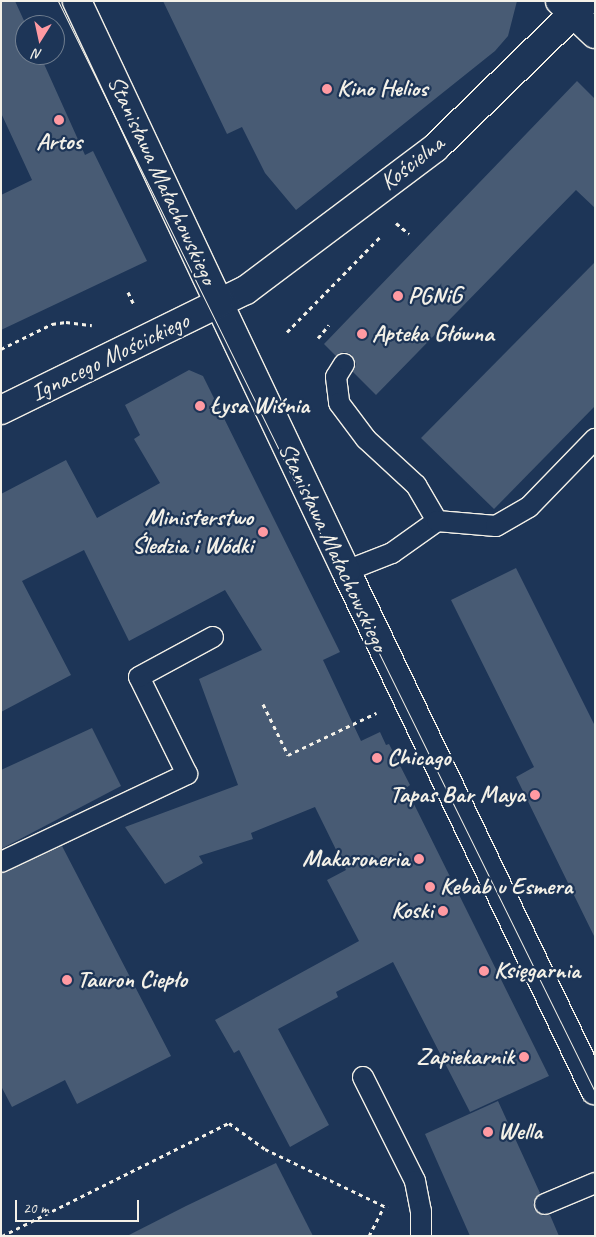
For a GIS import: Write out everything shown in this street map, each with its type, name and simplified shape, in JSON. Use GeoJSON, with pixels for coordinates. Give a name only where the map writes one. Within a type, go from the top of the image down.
{"type":"FeatureCollection","features":[{"type":"Feature","properties":{"kind":"street","name":"Stanisława Małachowskiego"},"geometry":{"type":"LineString","coordinates":[[77,1],[346,571],[595,1090]]}},
{"type":"Feature","properties":{"kind":"street","name":"Kościelna"},"geometry":{"type":"LineString","coordinates":[[219,304],[246,290],[435,148],[573,6]]}},
{"type":"Feature","properties":{"kind":"street"},"geometry":{"type":"LineString","coordinates":[[573,6],[595,34]]}},
{"type":"Feature","properties":{"kind":"street","name":"Ignacego Mościckiego"},"geometry":{"type":"LineString","coordinates":[[1,410],[219,304]]}},
{"type":"Feature","properties":{"kind":"lane"},"geometry":{"type":"LineString","coordinates":[[344,364],[336,377],[339,403],[366,439],[416,486],[437,521]]}},
{"type":"Feature","properties":{"kind":"lane"},"geometry":{"type":"LineString","coordinates":[[346,571],[392,553],[437,521],[496,526],[529,507],[595,439]]}},
{"type":"Feature","properties":{"kind":"lane"},"geometry":{"type":"LineString","coordinates":[[1,862],[187,774],[139,677],[213,637]]}},
{"type":"Feature","properties":{"kind":"lane"},"geometry":{"type":"LineString","coordinates":[[363,1077],[414,1180],[421,1211],[421,1236]]}},
{"type":"Feature","properties":{"kind":"lane"},"geometry":{"type":"LineString","coordinates":[[545,1204],[595,1183]]}},
{"type":"Feature","properties":{"kind":"path"},"geometry":{"type":"LineString","coordinates":[[287,332],[395,222],[409,234]]}},
{"type":"Feature","properties":{"kind":"path"},"geometry":{"type":"LineString","coordinates":[[1,349],[52,324],[82,324]]}},
{"type":"Feature","properties":{"kind":"path"},"geometry":{"type":"LineString","coordinates":[[318,338],[329,325]]}},
{"type":"Feature","properties":{"kind":"path"},"geometry":{"type":"LineString","coordinates":[[263,704],[288,755],[383,710]]}},
{"type":"Feature","properties":{"kind":"path"},"geometry":{"type":"LineString","coordinates":[[2,1236],[230,1123],[265,1149],[384,1208],[421,1211]]}},
{"type":"Feature","properties":{"kind":"path"},"geometry":{"type":"LineString","coordinates":[[369,1236],[384,1208]]}},
{"type":"Feature","properties":{"kind":"building"},"geometry":{"type":"Polygon","coordinates":[[[1,1],[15,1],[21,15],[15,15],[15,65],[44,65],[85,155],[93,151],[147,261],[1,330],[1,195],[32,180],[1,113],[1,1]]]}},
{"type":"Feature","properties":{"kind":"building","name":"Kino Helios"},"geometry":{"type":"Polygon","coordinates":[[[163,1],[517,1],[508,36],[495,51],[296,210],[265,173],[242,127],[227,134],[163,1]]]}},
{"type":"Feature","properties":{"kind":"building"},"geometry":{"type":"Polygon","coordinates":[[[577,81],[595,99],[595,208],[576,190],[376,395],[353,372],[356,364],[351,354],[344,352],[336,356],[324,344],[577,81]]]}},
{"type":"Feature","properties":{"kind":"building"},"geometry":{"type":"Polygon","coordinates":[[[595,262],[595,406],[494,509],[421,438],[595,262]]]}},
{"type":"Feature","properties":{"kind":"building"},"geometry":{"type":"Polygon","coordinates":[[[189,370],[203,376],[340,652],[323,660],[361,741],[380,732],[386,745],[389,744],[410,785],[406,788],[549,1076],[470,1112],[393,962],[336,992],[338,997],[278,1029],[329,1125],[290,1147],[239,1050],[234,1053],[215,1020],[359,941],[327,880],[346,870],[315,807],[251,833],[253,839],[199,856],[203,863],[165,884],[125,827],[238,785],[199,679],[262,650],[225,590],[129,641],[84,550],[22,581],[71,675],[1,712],[1,494],[66,460],[97,518],[160,483],[134,439],[140,435],[125,405],[189,370]]]}},
{"type":"Feature","properties":{"kind":"building"},"geometry":{"type":"Polygon","coordinates":[[[516,568],[595,726],[595,938],[516,777],[534,767],[451,600],[516,568]]]}},
{"type":"Feature","properties":{"kind":"building"},"geometry":{"type":"Polygon","coordinates":[[[92,728],[121,786],[1,849],[1,770],[92,728]]]}},
{"type":"Feature","properties":{"kind":"building","name":"Tauron Ciepło"},"geometry":{"type":"Polygon","coordinates":[[[62,846],[171,1056],[77,1104],[65,1080],[12,1107],[1,1086],[1,874],[62,846]]]}},
{"type":"Feature","properties":{"kind":"building"},"geometry":{"type":"Polygon","coordinates":[[[498,1101],[540,1193],[533,1202],[534,1209],[543,1216],[550,1215],[559,1236],[470,1236],[425,1134],[498,1101]]]}},
{"type":"Feature","properties":{"kind":"building"},"geometry":{"type":"Polygon","coordinates":[[[276,1163],[313,1236],[127,1236],[186,1206],[276,1163]]]}},
{"type":"Feature","properties":{"kind":"tram line"},"geometry":{"type":"LineString","coordinates":[[58,1],[595,1092]]}},
{"type":"Feature","properties":{"kind":"place","name":"Kino Helios"},"geometry":{"type":"Point","coordinates":[327,89]}},
{"type":"Feature","properties":{"kind":"place","name":"Artos"},"geometry":{"type":"Point","coordinates":[59,120]}},
{"type":"Feature","properties":{"kind":"place","name":"PGNiG"},"geometry":{"type":"Point","coordinates":[398,296]}},
{"type":"Feature","properties":{"kind":"place","name":"Apteka Główna"},"geometry":{"type":"Point","coordinates":[362,334]}},
{"type":"Feature","properties":{"kind":"place","name":"Łysa Wiśnia"},"geometry":{"type":"Point","coordinates":[200,406]}},
{"type":"Feature","properties":{"kind":"place","name":"Ministerstwo Śledzia i Wódki"},"geometry":{"type":"Point","coordinates":[263,532]}},
{"type":"Feature","properties":{"kind":"place","name":"Chicago"},"geometry":{"type":"Point","coordinates":[377,758]}},
{"type":"Feature","properties":{"kind":"place","name":"Tapas Bar Maya"},"geometry":{"type":"Point","coordinates":[535,795]}},
{"type":"Feature","properties":{"kind":"place","name":"Makaroneria"},"geometry":{"type":"Point","coordinates":[419,859]}},
{"type":"Feature","properties":{"kind":"place","name":"Kebab u Esmera"},"geometry":{"type":"Point","coordinates":[430,887]}},
{"type":"Feature","properties":{"kind":"place","name":"Koski"},"geometry":{"type":"Point","coordinates":[443,911]}},
{"type":"Feature","properties":{"kind":"place","name":"Księgarnia"},"geometry":{"type":"Point","coordinates":[484,971]}},
{"type":"Feature","properties":{"kind":"place","name":"Tauron Ciepło"},"geometry":{"type":"Point","coordinates":[67,980]}},
{"type":"Feature","properties":{"kind":"place","name":"Zapiekarnik"},"geometry":{"type":"Point","coordinates":[524,1057]}},
{"type":"Feature","properties":{"kind":"place","name":"Wella"},"geometry":{"type":"Point","coordinates":[488,1132]}}]}
